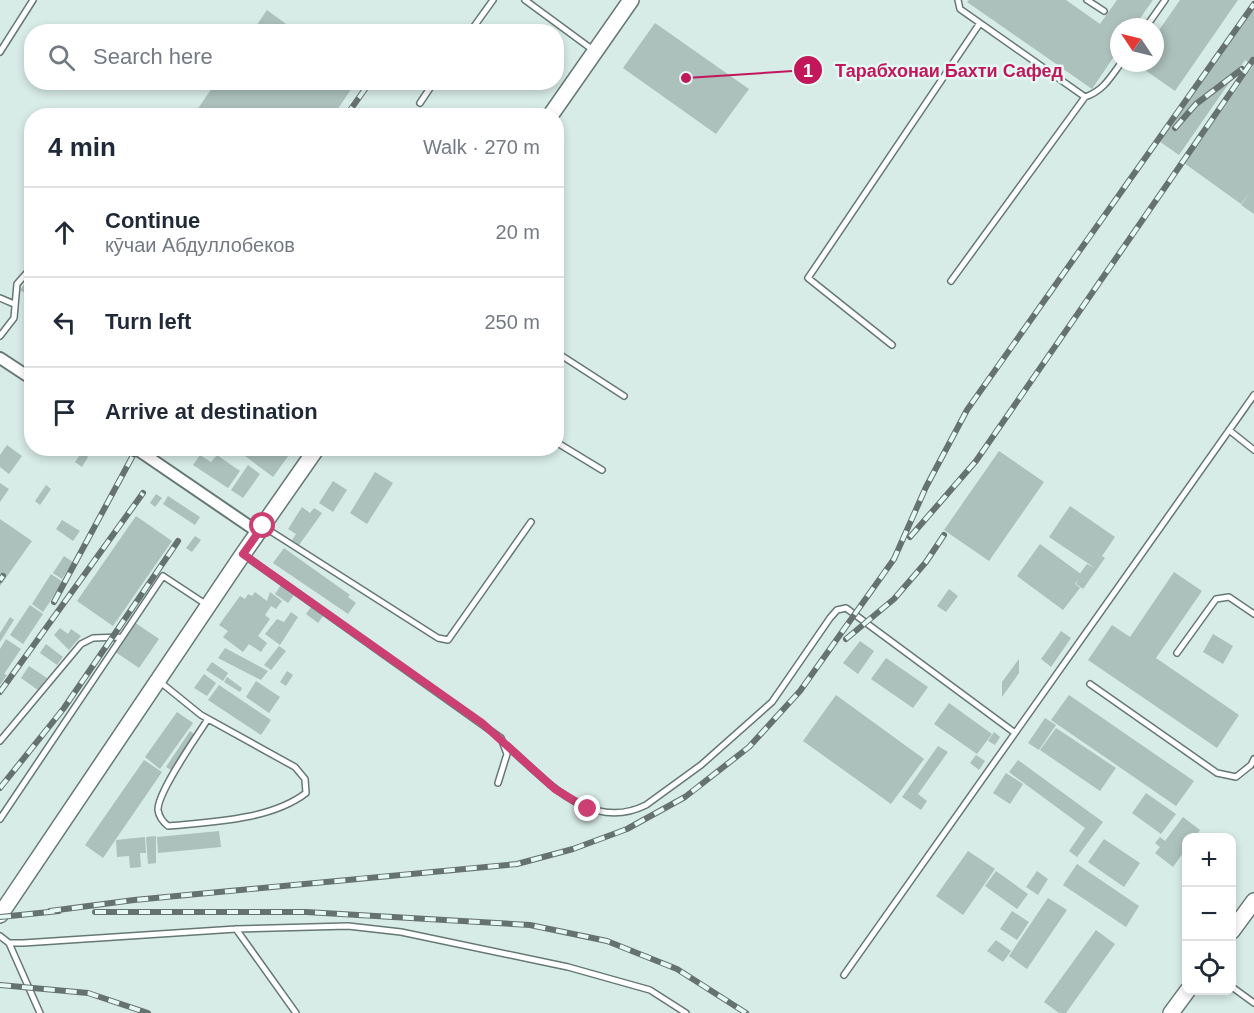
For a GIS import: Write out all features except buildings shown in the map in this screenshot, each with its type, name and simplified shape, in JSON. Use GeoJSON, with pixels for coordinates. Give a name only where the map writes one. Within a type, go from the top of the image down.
{"type":"FeatureCollection","features":[{"type":"Feature","properties":{"kind":"street"},"geometry":{"type":"LineString","coordinates":[[556,108],[631,0]]}},
{"type":"Feature","properties":{"kind":"street"},"geometry":{"type":"LineString","coordinates":[[0,358],[24,374]]}},
{"type":"Feature","properties":{"kind":"street"},"geometry":{"type":"LineString","coordinates":[[147,456],[261,529]]}},
{"type":"Feature","properties":{"kind":"street"},"geometry":{"type":"LineString","coordinates":[[0,915],[208,605],[311,456]]}},
{"type":"Feature","properties":{"kind":"street"},"geometry":{"type":"LineString","coordinates":[[1236,926],[1254,901]]}},
{"type":"Feature","properties":{"kind":"street"},"geometry":{"type":"LineString","coordinates":[[1171,1013],[1184,995]]}},
{"type":"Feature","properties":{"kind":"lane"},"geometry":{"type":"LineString","coordinates":[[0,52],[33,0]]}},
{"type":"Feature","properties":{"kind":"lane"},"geometry":{"type":"LineString","coordinates":[[476,24],[493,0]]}},
{"type":"Feature","properties":{"kind":"lane"},"geometry":{"type":"LineString","coordinates":[[525,0],[558,24]]}},
{"type":"Feature","properties":{"kind":"lane"},"geometry":{"type":"LineString","coordinates":[[958,0],[960,9],[1085,97]]}},
{"type":"Feature","properties":{"kind":"lane"},"geometry":{"type":"LineString","coordinates":[[1087,0],[1104,11]]}},
{"type":"Feature","properties":{"kind":"lane"},"geometry":{"type":"LineString","coordinates":[[1152,18],[1165,0]]}},
{"type":"Feature","properties":{"kind":"lane"},"geometry":{"type":"LineString","coordinates":[[892,345],[808,278],[980,23]]}},
{"type":"Feature","properties":{"kind":"lane"},"geometry":{"type":"LineString","coordinates":[[564,28],[595,51]]}},
{"type":"Feature","properties":{"kind":"lane"},"geometry":{"type":"LineString","coordinates":[[951,281],[1085,97],[1105,86],[1115,72]]}},
{"type":"Feature","properties":{"kind":"lane"},"geometry":{"type":"LineString","coordinates":[[420,103],[429,90]]}},
{"type":"Feature","properties":{"kind":"lane"},"geometry":{"type":"LineString","coordinates":[[0,336],[14,318],[17,284],[24,276]]}},
{"type":"Feature","properties":{"kind":"lane"},"geometry":{"type":"LineString","coordinates":[[0,298],[14,304]]}},
{"type":"Feature","properties":{"kind":"lane"},"geometry":{"type":"LineString","coordinates":[[564,357],[624,396]]}},
{"type":"Feature","properties":{"kind":"lane"},"geometry":{"type":"LineString","coordinates":[[844,975],[1254,395]]}},
{"type":"Feature","properties":{"kind":"lane"},"geometry":{"type":"LineString","coordinates":[[1229,430],[1254,450]]}},
{"type":"Feature","properties":{"kind":"lane"},"geometry":{"type":"LineString","coordinates":[[564,447],[602,470]]}},
{"type":"Feature","properties":{"kind":"lane"},"geometry":{"type":"LineString","coordinates":[[261,529],[438,638],[448,640],[531,522]]}},
{"type":"Feature","properties":{"kind":"lane"},"geometry":{"type":"LineString","coordinates":[[243,554],[482,723],[573,801],[609,814],[630,813],[646,806],[732,740],[772,702],[830,618],[837,610],[846,608],[1015,733]]}},
{"type":"Feature","properties":{"kind":"lane"},"geometry":{"type":"LineString","coordinates":[[0,819],[163,576],[208,605]]}},
{"type":"Feature","properties":{"kind":"lane"},"geometry":{"type":"LineString","coordinates":[[1177,653],[1216,599],[1229,597],[1254,614]]}},
{"type":"Feature","properties":{"kind":"lane"},"geometry":{"type":"LineString","coordinates":[[0,741],[81,644],[93,638],[122,638]]}},
{"type":"Feature","properties":{"kind":"lane"},"geometry":{"type":"LineString","coordinates":[[158,680],[208,719],[295,767],[305,779],[306,793],[295,801],[236,819],[168,826],[162,821],[158,810],[162,795],[208,719]]}},
{"type":"Feature","properties":{"kind":"lane"},"geometry":{"type":"LineString","coordinates":[[1090,684],[1217,773],[1236,777],[1251,765],[1254,759]]}},
{"type":"Feature","properties":{"kind":"lane"},"geometry":{"type":"LineString","coordinates":[[498,783],[507,754],[507,746]]}},
{"type":"Feature","properties":{"kind":"lane"},"geometry":{"type":"LineString","coordinates":[[9,943],[236,929],[348,926],[401,932],[568,967],[650,990],[686,1013]]}},
{"type":"Feature","properties":{"kind":"lane"},"geometry":{"type":"LineString","coordinates":[[236,929],[297,1013]]}},
{"type":"Feature","properties":{"kind":"lane"},"geometry":{"type":"LineString","coordinates":[[0,936],[9,943],[40,1013]]}},
{"type":"Feature","properties":{"kind":"lane"},"geometry":{"type":"LineString","coordinates":[[1236,990],[1254,1003]]}},
{"type":"Feature","properties":{"kind":"railway"},"geometry":{"type":"LineString","coordinates":[[50,911],[134,900],[517,864],[573,849],[627,829],[685,797],[749,747],[800,691],[894,559],[926,487],[967,410],[1254,4]]}},
{"type":"Feature","properties":{"kind":"railway"},"geometry":{"type":"LineString","coordinates":[[910,537],[976,461],[1253,60]]}},
{"type":"Feature","properties":{"kind":"railway"},"geometry":{"type":"LineString","coordinates":[[1175,128],[1196,104],[1242,69]]}},
{"type":"Feature","properties":{"kind":"railway"},"geometry":{"type":"LineString","coordinates":[[352,108],[364,90]]}},
{"type":"Feature","properties":{"kind":"railway"},"geometry":{"type":"LineString","coordinates":[[54,602],[133,456]]}},
{"type":"Feature","properties":{"kind":"railway"},"geometry":{"type":"LineString","coordinates":[[0,692],[143,493]]}},
{"type":"Feature","properties":{"kind":"railway"},"geometry":{"type":"LineString","coordinates":[[846,639],[894,599],[926,562],[944,535]]}},
{"type":"Feature","properties":{"kind":"railway"},"geometry":{"type":"LineString","coordinates":[[0,788],[64,708],[178,541]]}},
{"type":"Feature","properties":{"kind":"railway"},"geometry":{"type":"LineString","coordinates":[[0,580],[3,576]]}},
{"type":"Feature","properties":{"kind":"railway"},"geometry":{"type":"LineString","coordinates":[[0,917],[59,911]]}},
{"type":"Feature","properties":{"kind":"railway"},"geometry":{"type":"LineString","coordinates":[[95,912],[306,912],[530,925],[607,941],[677,969],[746,1013]]}},
{"type":"Feature","properties":{"kind":"railway"},"geometry":{"type":"LineString","coordinates":[[0,985],[88,993],[148,1013]]}},
{"type":"Feature","properties":{"kind":"place","name":"Тарабхонаи Бахти Сафед"},"geometry":{"type":"Point","coordinates":[686,78]}},
{"type":"Feature","properties":{"kind":"route"},"geometry":{"type":"LineString","coordinates":[[263,526],[243,554],[482,723],[555,789],[588,809]]}}]}
